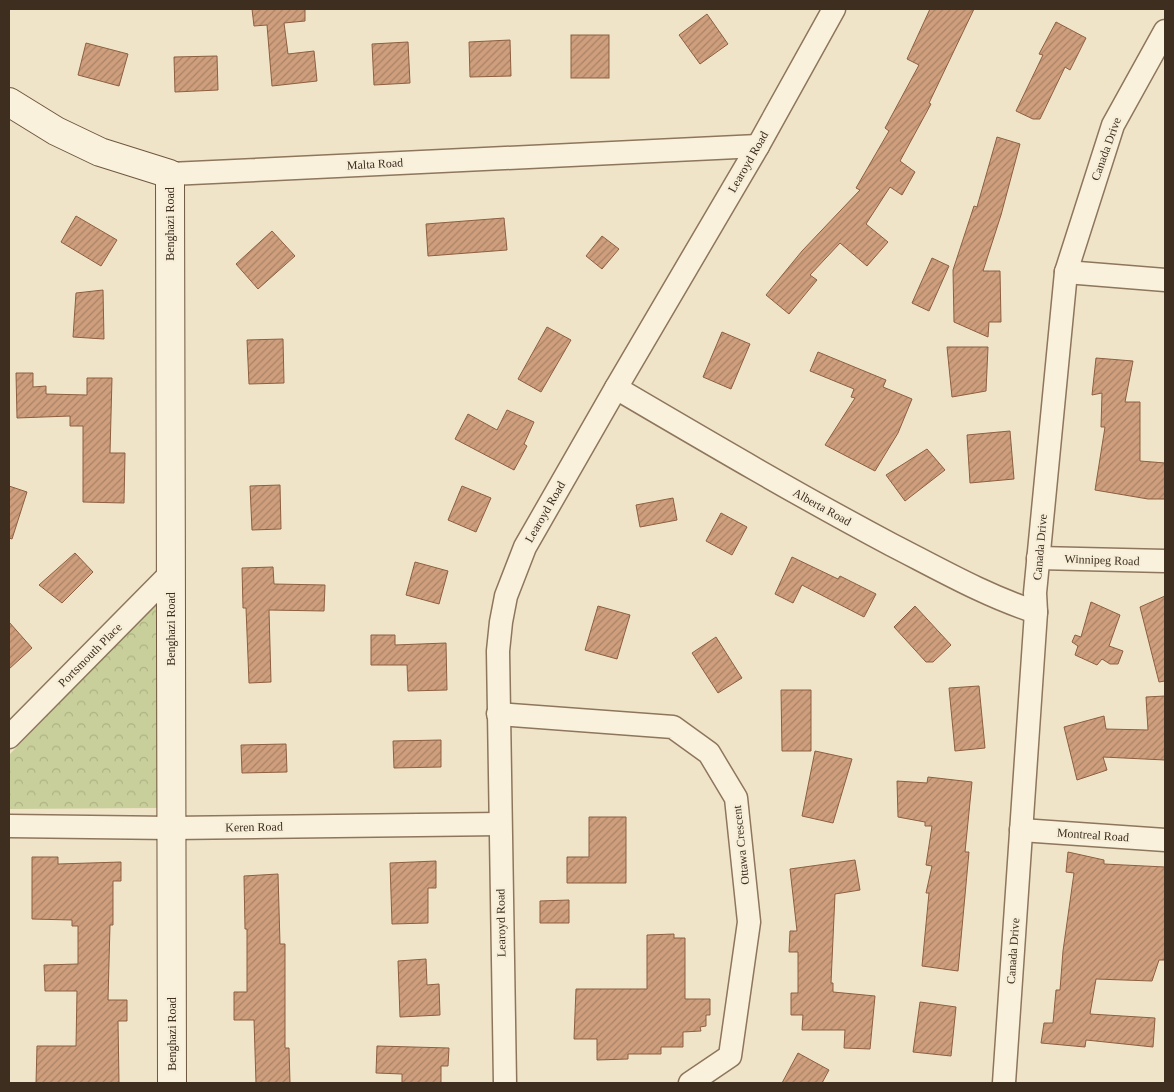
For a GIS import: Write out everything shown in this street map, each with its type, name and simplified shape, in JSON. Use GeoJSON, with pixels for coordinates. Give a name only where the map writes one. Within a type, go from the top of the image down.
{"type":"FeatureCollection","features":[{"type":"Feature","properties":{"kind":"street","name":"Learoyd Road"},"geometry":{"type":"LineString","coordinates":[[504,1083],[498,651],[506,596],[526,547],[616,388],[758,146],[834,9]]}},
{"type":"Feature","properties":{"kind":"street","name":"Canada Drive"},"geometry":{"type":"LineString","coordinates":[[1004,1083],[1036,612],[1035,592],[1066,272],[1113,124],[1165,31]]}},
{"type":"Feature","properties":{"kind":"street","name":"Malta Road"},"geometry":{"type":"LineString","coordinates":[[9,102],[56,131],[100,152],[170,174],[758,146]]}},
{"type":"Feature","properties":{"kind":"street","name":"Benghazi Road"},"geometry":{"type":"LineString","coordinates":[[170,174],[172,1083]]}},
{"type":"Feature","properties":{"kind":"street"},"geometry":{"type":"LineString","coordinates":[[1066,272],[1165,280]]}},
{"type":"Feature","properties":{"kind":"street","name":"Alberta Road"},"geometry":{"type":"LineString","coordinates":[[616,388],[810,502],[964,582],[1014,605],[1036,612]]}},
{"type":"Feature","properties":{"kind":"street","name":"Winnipeg Road"},"geometry":{"type":"LineString","coordinates":[[1038,558],[1165,562]]}},
{"type":"Feature","properties":{"kind":"street","name":"Portsmouth Place"},"geometry":{"type":"LineString","coordinates":[[9,737],[171,573]]}},
{"type":"Feature","properties":{"kind":"street","name":"Ottawa Crescent"},"geometry":{"type":"LineString","coordinates":[[498,714],[673,727],[709,753],[736,798],[749,922],[730,1056],[690,1083]]}},
{"type":"Feature","properties":{"kind":"street","name":"Keren Road"},"geometry":{"type":"LineString","coordinates":[[9,826],[171,828],[500,824]]}},
{"type":"Feature","properties":{"kind":"street","name":"Montreal Road"},"geometry":{"type":"LineString","coordinates":[[1021,830],[1165,840]]}},
{"type":"Feature","properties":{"kind":"green space"},"geometry":{"type":"Polygon","coordinates":[[[160,604],[160,798],[157,808],[9,809],[9,755],[152,607],[160,604]]]}},
{"type":"Feature","properties":{"kind":"building"},"geometry":{"type":"Polygon","coordinates":[[[252,9],[305,9],[305,21],[284,23],[288,54],[314,51],[317,81],[272,86],[267,25],[254,26],[252,9]]]}},
{"type":"Feature","properties":{"kind":"building"},"geometry":{"type":"Polygon","coordinates":[[[930,9],[974,9],[929,103],[931,104],[900,161],[915,172],[902,195],[890,187],[866,224],[888,242],[867,266],[840,243],[810,275],[817,280],[789,314],[766,295],[802,251],[860,190],[856,188],[889,131],[885,128],[919,65],[907,59],[930,9]]]}},
{"type":"Feature","properties":{"kind":"building"},"geometry":{"type":"Polygon","coordinates":[[[707,14],[728,44],[700,64],[679,35],[707,14]]]}},
{"type":"Feature","properties":{"kind":"building"},"geometry":{"type":"Polygon","coordinates":[[[1056,22],[1086,38],[1070,70],[1065,67],[1040,119],[1033,119],[1016,111],[1043,55],[1039,54],[1056,22]]]}},
{"type":"Feature","properties":{"kind":"building"},"geometry":{"type":"Polygon","coordinates":[[[571,35],[609,35],[609,78],[571,78],[571,35]]]}},
{"type":"Feature","properties":{"kind":"building"},"geometry":{"type":"Polygon","coordinates":[[[510,40],[511,76],[470,77],[469,42],[510,40]]]}},
{"type":"Feature","properties":{"kind":"building"},"geometry":{"type":"Polygon","coordinates":[[[408,42],[410,83],[374,85],[372,44],[408,42]]]}},
{"type":"Feature","properties":{"kind":"building"},"geometry":{"type":"Polygon","coordinates":[[[86,43],[128,54],[119,86],[78,75],[86,43]]]}},
{"type":"Feature","properties":{"kind":"building"},"geometry":{"type":"Polygon","coordinates":[[[217,56],[218,90],[175,92],[174,57],[217,56]]]}},
{"type":"Feature","properties":{"kind":"building"},"geometry":{"type":"Polygon","coordinates":[[[997,137],[1020,144],[1001,215],[983,271],[1000,271],[1001,322],[989,322],[988,337],[954,322],[953,270],[974,206],[977,207],[997,137]]]}},
{"type":"Feature","properties":{"kind":"building"},"geometry":{"type":"Polygon","coordinates":[[[76,216],[117,240],[101,266],[61,242],[76,216]]]}},
{"type":"Feature","properties":{"kind":"building"},"geometry":{"type":"Polygon","coordinates":[[[504,218],[507,250],[428,256],[426,224],[504,218]]]}},
{"type":"Feature","properties":{"kind":"building"},"geometry":{"type":"Polygon","coordinates":[[[272,231],[295,256],[258,289],[236,264],[272,231]]]}},
{"type":"Feature","properties":{"kind":"building"},"geometry":{"type":"Polygon","coordinates":[[[602,236],[619,249],[602,269],[586,256],[602,236]]]}},
{"type":"Feature","properties":{"kind":"building"},"geometry":{"type":"Polygon","coordinates":[[[932,258],[949,266],[929,311],[912,303],[932,258]]]}},
{"type":"Feature","properties":{"kind":"building"},"geometry":{"type":"Polygon","coordinates":[[[103,290],[104,339],[73,337],[76,293],[103,290]]]}},
{"type":"Feature","properties":{"kind":"building"},"geometry":{"type":"Polygon","coordinates":[[[547,327],[571,340],[541,392],[518,379],[547,327]]]}},
{"type":"Feature","properties":{"kind":"building"},"geometry":{"type":"Polygon","coordinates":[[[722,332],[750,344],[731,389],[703,377],[722,332]]]}},
{"type":"Feature","properties":{"kind":"building"},"geometry":{"type":"Polygon","coordinates":[[[283,339],[284,383],[249,384],[247,340],[283,339]]]}},
{"type":"Feature","properties":{"kind":"building"},"geometry":{"type":"Polygon","coordinates":[[[947,347],[988,347],[986,391],[952,397],[947,347]]]}},
{"type":"Feature","properties":{"kind":"building"},"geometry":{"type":"Polygon","coordinates":[[[818,352],[886,380],[883,387],[912,399],[898,433],[875,471],[825,445],[855,398],[851,397],[854,389],[810,371],[818,352]]]}},
{"type":"Feature","properties":{"kind":"building"},"geometry":{"type":"Polygon","coordinates":[[[1096,358],[1133,361],[1125,402],[1140,402],[1140,461],[1165,463],[1165,499],[1148,499],[1095,490],[1105,427],[1101,427],[1102,393],[1092,395],[1096,358]]]}},
{"type":"Feature","properties":{"kind":"building"},"geometry":{"type":"Polygon","coordinates":[[[16,373],[33,373],[33,387],[46,386],[46,394],[87,395],[87,378],[112,378],[110,453],[125,453],[124,503],[83,502],[83,426],[70,426],[70,416],[17,418],[16,373]]]}},
{"type":"Feature","properties":{"kind":"building"},"geometry":{"type":"Polygon","coordinates":[[[507,410],[534,422],[524,444],[527,446],[514,470],[455,439],[468,414],[497,430],[507,410]]]}},
{"type":"Feature","properties":{"kind":"building"},"geometry":{"type":"Polygon","coordinates":[[[1010,431],[1014,479],[970,483],[967,435],[1010,431]]]}},
{"type":"Feature","properties":{"kind":"building"},"geometry":{"type":"Polygon","coordinates":[[[927,449],[945,470],[905,501],[886,475],[927,449]]]}},
{"type":"Feature","properties":{"kind":"building"},"geometry":{"type":"Polygon","coordinates":[[[280,485],[281,529],[252,530],[250,486],[280,485]]]}},
{"type":"Feature","properties":{"kind":"building"},"geometry":{"type":"Polygon","coordinates":[[[9,486],[27,492],[12,539],[9,538],[9,486]]]}},
{"type":"Feature","properties":{"kind":"building"},"geometry":{"type":"Polygon","coordinates":[[[462,486],[491,498],[476,532],[448,520],[462,486]]]}},
{"type":"Feature","properties":{"kind":"building"},"geometry":{"type":"Polygon","coordinates":[[[673,498],[677,520],[640,527],[636,505],[673,498]]]}},
{"type":"Feature","properties":{"kind":"building"},"geometry":{"type":"Polygon","coordinates":[[[721,513],[747,527],[732,555],[706,541],[721,513]]]}},
{"type":"Feature","properties":{"kind":"building"},"geometry":{"type":"Polygon","coordinates":[[[75,553],[93,572],[62,603],[39,585],[75,553]]]}},
{"type":"Feature","properties":{"kind":"building"},"geometry":{"type":"Polygon","coordinates":[[[792,557],[838,579],[840,576],[876,594],[864,617],[802,585],[793,603],[775,594],[792,557]]]}},
{"type":"Feature","properties":{"kind":"building"},"geometry":{"type":"Polygon","coordinates":[[[415,562],[448,571],[439,604],[406,595],[415,562]]]}},
{"type":"Feature","properties":{"kind":"building"},"geometry":{"type":"Polygon","coordinates":[[[273,567],[274,584],[325,585],[324,611],[269,610],[271,682],[249,683],[246,608],[243,608],[242,568],[273,567]]]}},
{"type":"Feature","properties":{"kind":"building"},"geometry":{"type":"Polygon","coordinates":[[[1165,596],[1165,681],[1159,682],[1140,607],[1165,596]]]}},
{"type":"Feature","properties":{"kind":"building"},"geometry":{"type":"Polygon","coordinates":[[[1091,602],[1120,615],[1109,646],[1123,651],[1118,664],[1110,664],[1102,659],[1097,665],[1075,655],[1078,646],[1072,642],[1075,635],[1081,637],[1091,602]]]}},
{"type":"Feature","properties":{"kind":"building"},"geometry":{"type":"Polygon","coordinates":[[[598,606],[630,615],[617,659],[585,650],[598,606]]]}},
{"type":"Feature","properties":{"kind":"building"},"geometry":{"type":"Polygon","coordinates":[[[915,606],[951,645],[933,662],[926,662],[894,627],[915,606]]]}},
{"type":"Feature","properties":{"kind":"building"},"geometry":{"type":"Polygon","coordinates":[[[9,622],[32,648],[9,669],[9,622]]]}},
{"type":"Feature","properties":{"kind":"building"},"geometry":{"type":"Polygon","coordinates":[[[371,635],[395,635],[395,645],[446,643],[447,690],[408,691],[407,665],[371,665],[371,635]]]}},
{"type":"Feature","properties":{"kind":"building"},"geometry":{"type":"Polygon","coordinates":[[[716,637],[742,678],[718,693],[692,653],[716,637]]]}},
{"type":"Feature","properties":{"kind":"building"},"geometry":{"type":"Polygon","coordinates":[[[979,686],[985,748],[955,751],[949,688],[979,686]]]}},
{"type":"Feature","properties":{"kind":"building"},"geometry":{"type":"Polygon","coordinates":[[[781,690],[811,690],[811,751],[782,751],[781,690]]]}},
{"type":"Feature","properties":{"kind":"building"},"geometry":{"type":"Polygon","coordinates":[[[1165,696],[1165,760],[1103,757],[1107,770],[1077,780],[1064,727],[1104,716],[1106,729],[1148,730],[1146,697],[1165,696]]]}},
{"type":"Feature","properties":{"kind":"building"},"geometry":{"type":"Polygon","coordinates":[[[441,740],[441,767],[394,768],[393,741],[441,740]]]}},
{"type":"Feature","properties":{"kind":"building"},"geometry":{"type":"Polygon","coordinates":[[[286,744],[287,772],[242,773],[241,745],[286,744]]]}},
{"type":"Feature","properties":{"kind":"building"},"geometry":{"type":"Polygon","coordinates":[[[815,751],[852,759],[833,823],[802,816],[815,751]]]}},
{"type":"Feature","properties":{"kind":"building"},"geometry":{"type":"Polygon","coordinates":[[[928,777],[972,782],[965,852],[969,852],[958,971],[922,966],[929,893],[926,893],[932,866],[926,865],[932,826],[925,826],[925,822],[898,817],[897,781],[927,783],[928,777]]]}},
{"type":"Feature","properties":{"kind":"building"},"geometry":{"type":"Polygon","coordinates":[[[589,817],[626,817],[626,883],[567,883],[567,857],[589,857],[589,817]]]}},
{"type":"Feature","properties":{"kind":"building"},"geometry":{"type":"Polygon","coordinates":[[[1068,852],[1104,860],[1104,864],[1165,867],[1165,960],[1159,960],[1152,981],[1096,979],[1090,1014],[1155,1018],[1153,1047],[1086,1040],[1085,1047],[1041,1043],[1044,1023],[1053,1023],[1056,990],[1060,990],[1063,951],[1074,873],[1066,872],[1068,852]]]}},
{"type":"Feature","properties":{"kind":"building"},"geometry":{"type":"Polygon","coordinates":[[[32,857],[58,857],[58,864],[121,862],[121,881],[113,881],[113,925],[110,925],[108,1000],[127,1000],[127,1021],[118,1021],[119,1083],[36,1083],[37,1046],[76,1046],[77,991],[45,991],[44,965],[78,964],[78,926],[72,926],[72,920],[32,919],[32,857]]]}},
{"type":"Feature","properties":{"kind":"building"},"geometry":{"type":"Polygon","coordinates":[[[855,860],[860,890],[835,894],[831,983],[833,983],[833,992],[875,996],[870,1049],[844,1048],[845,1030],[802,1030],[803,1015],[791,1015],[791,993],[798,993],[798,952],[789,952],[790,931],[797,931],[790,869],[855,860]]]}},
{"type":"Feature","properties":{"kind":"building"},"geometry":{"type":"Polygon","coordinates":[[[436,861],[436,888],[428,888],[428,923],[392,924],[390,863],[436,861]]]}},
{"type":"Feature","properties":{"kind":"building"},"geometry":{"type":"Polygon","coordinates":[[[278,874],[280,944],[285,944],[285,1048],[289,1048],[290,1083],[256,1083],[254,1020],[234,1020],[234,992],[247,992],[247,929],[245,929],[244,876],[278,874]]]}},
{"type":"Feature","properties":{"kind":"building"},"geometry":{"type":"Polygon","coordinates":[[[569,900],[569,923],[540,923],[540,901],[569,900]]]}},
{"type":"Feature","properties":{"kind":"building"},"geometry":{"type":"Polygon","coordinates":[[[674,934],[674,938],[685,938],[685,999],[710,999],[710,1015],[706,1015],[706,1026],[700,1027],[701,1031],[683,1032],[683,1047],[661,1047],[661,1054],[628,1054],[628,1059],[597,1060],[597,1039],[574,1039],[576,989],[647,989],[647,935],[674,934]]]}},
{"type":"Feature","properties":{"kind":"building"},"geometry":{"type":"Polygon","coordinates":[[[426,959],[427,985],[439,984],[440,1015],[400,1017],[398,961],[426,959]]]}},
{"type":"Feature","properties":{"kind":"building"},"geometry":{"type":"Polygon","coordinates":[[[920,1002],[956,1007],[951,1056],[913,1052],[920,1002]]]}},
{"type":"Feature","properties":{"kind":"building"},"geometry":{"type":"Polygon","coordinates":[[[377,1046],[449,1048],[448,1066],[441,1066],[441,1083],[402,1083],[402,1074],[376,1073],[377,1046]]]}},
{"type":"Feature","properties":{"kind":"building"},"geometry":{"type":"Polygon","coordinates":[[[798,1053],[829,1070],[822,1083],[782,1083],[798,1053]]]}}]}
